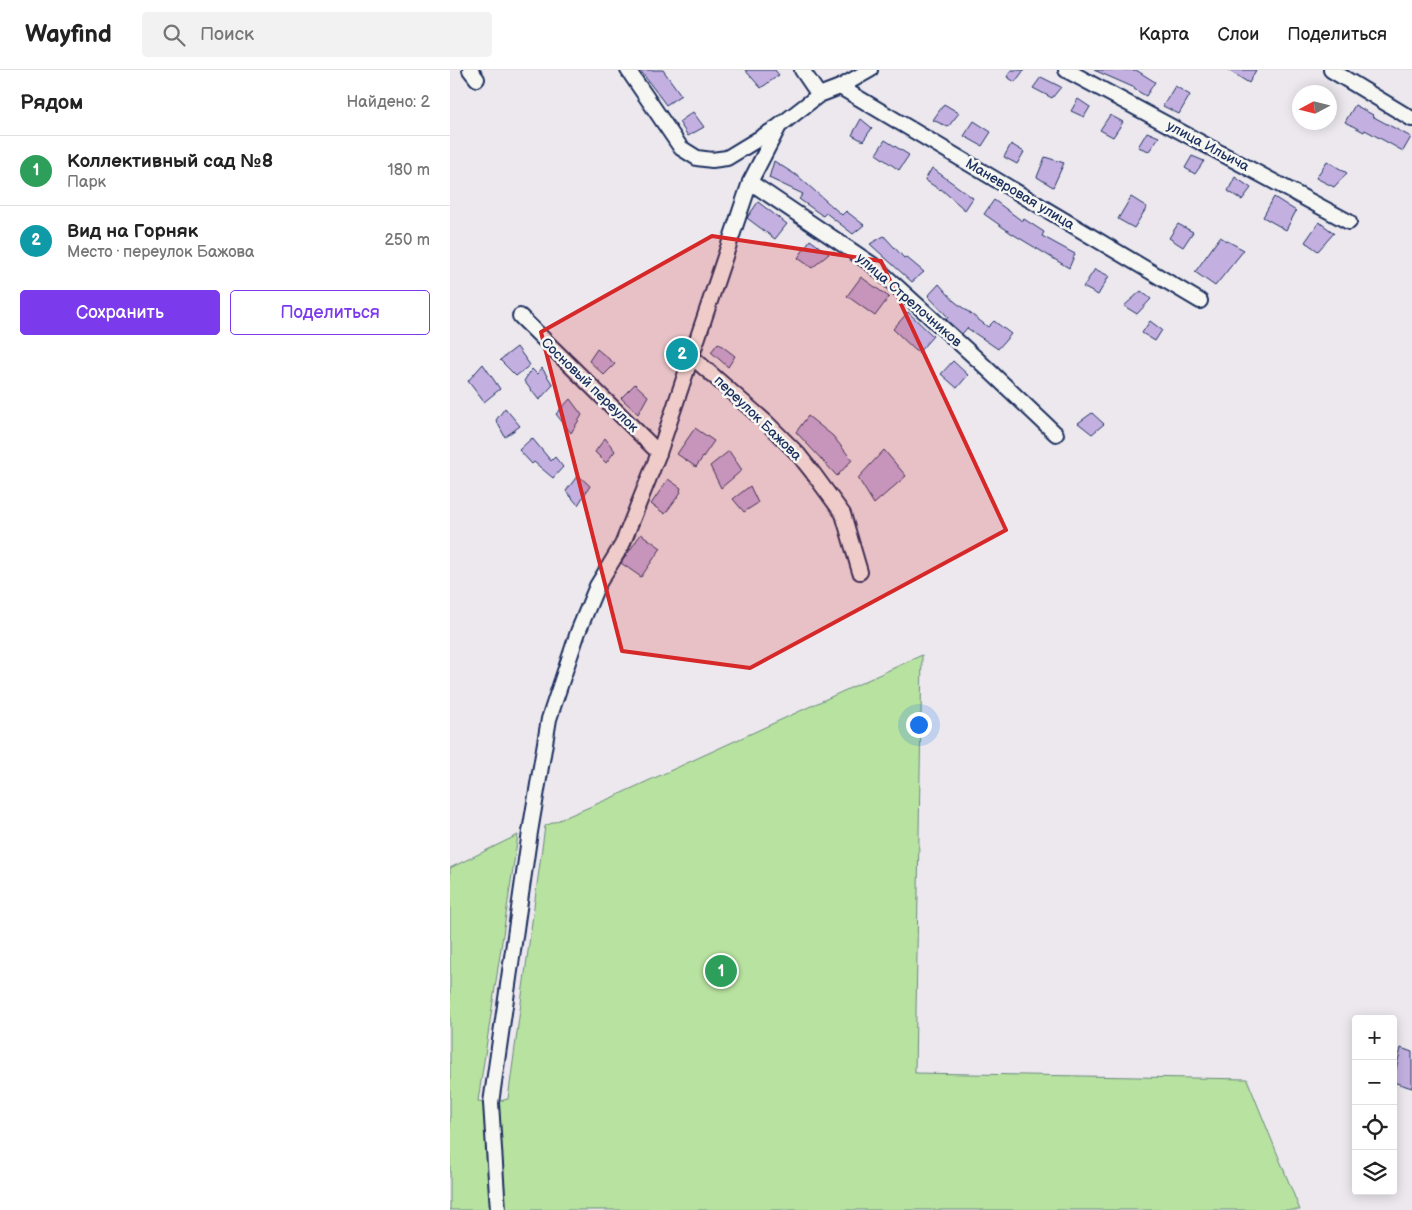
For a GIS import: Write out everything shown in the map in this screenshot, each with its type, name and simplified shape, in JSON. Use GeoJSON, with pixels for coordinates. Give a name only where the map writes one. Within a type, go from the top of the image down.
{"type":"FeatureCollection","features":[{"type":"Feature","properties":{"kind":"street"},"geometry":{"type":"LineString","coordinates":[[628,70],[680,148],[697,158],[712,160],[727,158],[779,126],[819,95],[840,87],[870,70]]}},
{"type":"Feature","properties":{"kind":"street"},"geometry":{"type":"LineString","coordinates":[[802,70],[819,95]]}},
{"type":"Feature","properties":{"kind":"street","name":"улица Ильича"},"geometry":{"type":"LineString","coordinates":[[1066,70],[1349,222]]}},
{"type":"Feature","properties":{"kind":"street"},"geometry":{"type":"LineString","coordinates":[[1331,70],[1412,119]]}},
{"type":"Feature","properties":{"kind":"street","name":"Маневровая улица"},"geometry":{"type":"LineString","coordinates":[[840,87],[1200,301]]}},
{"type":"Feature","properties":{"kind":"street"},"geometry":{"type":"LineString","coordinates":[[498,1210],[490,1103],[530,832],[549,719],[578,632],[597,586],[622,545],[659,453],[750,182],[779,126]]}},
{"type":"Feature","properties":{"kind":"street","name":"улица Стрелочников"},"geometry":{"type":"LineString","coordinates":[[750,182],[873,265],[1056,434]]}},
{"type":"Feature","properties":{"kind":"street","name":"Сосновый переулок"},"geometry":{"type":"LineString","coordinates":[[520,316],[659,453]]}},
{"type":"Feature","properties":{"kind":"street","name":"переулок Бажова"},"geometry":{"type":"LineString","coordinates":[[692,357],[767,423],[798,454],[843,514],[860,572]]}},
{"type":"Feature","properties":{"kind":"highlighted area"},"geometry":{"type":"Polygon","coordinates":[[[712,236],[881,261],[1006,530],[750,668],[622,651],[541,332],[712,236]]]}},
{"type":"Feature","properties":{"kind":"green space"},"geometry":{"type":"Polygon","coordinates":[[[922,655],[915,1073],[1247,1079],[1300,1210],[450,1210],[450,868],[518,835],[478,1101],[491,1103],[508,1099],[545,826],[613,797],[922,655]]]}},
{"type":"Feature","properties":{"kind":"building"},"geometry":{"type":"Polygon","coordinates":[[[640,70],[663,70],[681,95],[666,105],[640,70]]]}},
{"type":"Feature","properties":{"kind":"building"},"geometry":{"type":"Polygon","coordinates":[[[745,70],[775,70],[779,75],[761,88],[745,70]]]}},
{"type":"Feature","properties":{"kind":"building"},"geometry":{"type":"Polygon","coordinates":[[[1011,70],[1024,70],[1015,82],[1007,77],[1011,70]]]}},
{"type":"Feature","properties":{"kind":"building"},"geometry":{"type":"Polygon","coordinates":[[[1094,70],[1136,70],[1155,82],[1146,96],[1135,88],[1094,70]]]}},
{"type":"Feature","properties":{"kind":"building"},"geometry":{"type":"Polygon","coordinates":[[[1228,70],[1256,70],[1249,83],[1228,70]]]}},
{"type":"Feature","properties":{"kind":"building"},"geometry":{"type":"Polygon","coordinates":[[[1041,77],[1061,87],[1052,98],[1033,88],[1041,77]]]}},
{"type":"Feature","properties":{"kind":"building"},"geometry":{"type":"Polygon","coordinates":[[[1175,86],[1190,95],[1179,114],[1163,106],[1175,86]]]}},
{"type":"Feature","properties":{"kind":"building"},"geometry":{"type":"Polygon","coordinates":[[[1078,99],[1090,107],[1084,117],[1071,111],[1078,99]]]}},
{"type":"Feature","properties":{"kind":"building"},"geometry":{"type":"Polygon","coordinates":[[[944,104],[959,113],[948,127],[933,120],[944,104]]]}},
{"type":"Feature","properties":{"kind":"building"},"geometry":{"type":"Polygon","coordinates":[[[1355,105],[1411,137],[1403,151],[1365,130],[1364,132],[1345,122],[1355,105]]]}},
{"type":"Feature","properties":{"kind":"building"},"geometry":{"type":"Polygon","coordinates":[[[693,112],[704,127],[688,136],[679,122],[693,112]]]}},
{"type":"Feature","properties":{"kind":"building"},"geometry":{"type":"Polygon","coordinates":[[[1110,115],[1123,122],[1113,137],[1100,130],[1110,115]]]}},
{"type":"Feature","properties":{"kind":"building"},"geometry":{"type":"Polygon","coordinates":[[[861,119],[872,128],[863,141],[852,135],[861,119]]]}},
{"type":"Feature","properties":{"kind":"building"},"geometry":{"type":"Polygon","coordinates":[[[974,121],[991,132],[982,146],[964,136],[974,121]]]}},
{"type":"Feature","properties":{"kind":"building"},"geometry":{"type":"Polygon","coordinates":[[[1147,132],[1159,137],[1149,151],[1138,147],[1147,132]]]}},
{"type":"Feature","properties":{"kind":"building"},"geometry":{"type":"Polygon","coordinates":[[[885,140],[909,155],[899,170],[876,154],[885,140]]]}},
{"type":"Feature","properties":{"kind":"building"},"geometry":{"type":"Polygon","coordinates":[[[1011,144],[1024,152],[1017,164],[1004,157],[1011,144]]]}},
{"type":"Feature","properties":{"kind":"building"},"geometry":{"type":"Polygon","coordinates":[[[1192,156],[1204,161],[1195,174],[1185,168],[1192,156]]]}},
{"type":"Feature","properties":{"kind":"building"},"geometry":{"type":"Polygon","coordinates":[[[1045,157],[1064,163],[1053,187],[1037,177],[1045,157]]]}},
{"type":"Feature","properties":{"kind":"building"},"geometry":{"type":"Polygon","coordinates":[[[774,161],[799,177],[842,215],[846,211],[864,225],[853,234],[826,213],[823,216],[799,199],[803,194],[769,178],[774,161]]]}},
{"type":"Feature","properties":{"kind":"building"},"geometry":{"type":"Polygon","coordinates":[[[1327,161],[1347,173],[1334,187],[1316,178],[1327,161]]]}},
{"type":"Feature","properties":{"kind":"building"},"geometry":{"type":"Polygon","coordinates":[[[932,168],[973,198],[965,210],[941,189],[925,180],[932,168]]]}},
{"type":"Feature","properties":{"kind":"building"},"geometry":{"type":"Polygon","coordinates":[[[1235,177],[1251,188],[1242,200],[1228,191],[1235,177]]]}},
{"type":"Feature","properties":{"kind":"building"},"geometry":{"type":"Polygon","coordinates":[[[1131,197],[1147,207],[1134,228],[1118,219],[1131,197]]]}},
{"type":"Feature","properties":{"kind":"building"},"geometry":{"type":"Polygon","coordinates":[[[1274,197],[1296,211],[1286,230],[1263,217],[1274,197]]]}},
{"type":"Feature","properties":{"kind":"building"},"geometry":{"type":"Polygon","coordinates":[[[994,200],[1022,221],[1024,219],[1044,232],[1042,236],[1075,254],[1069,268],[1011,233],[984,214],[994,200]]]}},
{"type":"Feature","properties":{"kind":"building"},"geometry":{"type":"Polygon","coordinates":[[[758,202],[787,224],[775,239],[747,218],[758,202]]]}},
{"type":"Feature","properties":{"kind":"building"},"geometry":{"type":"Polygon","coordinates":[[[1319,222],[1334,233],[1318,251],[1305,242],[1319,222]]]}},
{"type":"Feature","properties":{"kind":"building"},"geometry":{"type":"Polygon","coordinates":[[[1178,224],[1193,232],[1183,247],[1169,238],[1178,224]]]}},
{"type":"Feature","properties":{"kind":"building"},"geometry":{"type":"Polygon","coordinates":[[[884,236],[904,258],[906,257],[924,272],[912,282],[870,244],[884,236]]]}},
{"type":"Feature","properties":{"kind":"building"},"geometry":{"type":"Polygon","coordinates":[[[1220,237],[1244,250],[1215,286],[1195,272],[1220,237]]]}},
{"type":"Feature","properties":{"kind":"building"},"geometry":{"type":"Polygon","coordinates":[[[810,240],[829,254],[812,268],[798,258],[810,240]]]}},
{"type":"Feature","properties":{"kind":"building"},"geometry":{"type":"Polygon","coordinates":[[[1095,269],[1109,276],[1098,295],[1083,287],[1095,269]]]}},
{"type":"Feature","properties":{"kind":"building"},"geometry":{"type":"Polygon","coordinates":[[[861,277],[889,297],[875,316],[847,296],[861,277]]]}},
{"type":"Feature","properties":{"kind":"building"},"geometry":{"type":"Polygon","coordinates":[[[939,284],[954,301],[988,327],[994,321],[1011,334],[998,349],[967,328],[962,334],[946,320],[948,317],[928,296],[939,284]]]}},
{"type":"Feature","properties":{"kind":"building"},"geometry":{"type":"Polygon","coordinates":[[[1141,291],[1151,299],[1137,314],[1124,306],[1141,291]]]}},
{"type":"Feature","properties":{"kind":"building"},"geometry":{"type":"Polygon","coordinates":[[[908,312],[933,336],[918,353],[893,329],[908,312]]]}},
{"type":"Feature","properties":{"kind":"building"},"geometry":{"type":"Polygon","coordinates":[[[1150,321],[1162,330],[1155,341],[1142,333],[1150,321]]]}},
{"type":"Feature","properties":{"kind":"building"},"geometry":{"type":"Polygon","coordinates":[[[718,343],[735,356],[728,367],[711,352],[718,343]]]}},
{"type":"Feature","properties":{"kind":"building"},"geometry":{"type":"Polygon","coordinates":[[[517,347],[530,365],[516,376],[500,360],[517,347]]]}},
{"type":"Feature","properties":{"kind":"building"},"geometry":{"type":"Polygon","coordinates":[[[597,349],[615,364],[604,375],[589,361],[597,349]]]}},
{"type":"Feature","properties":{"kind":"building"},"geometry":{"type":"Polygon","coordinates":[[[953,361],[968,375],[957,388],[941,374],[953,361]]]}},
{"type":"Feature","properties":{"kind":"building"},"geometry":{"type":"Polygon","coordinates":[[[483,364],[500,389],[484,402],[468,381],[483,364]]]}},
{"type":"Feature","properties":{"kind":"building"},"geometry":{"type":"Polygon","coordinates":[[[542,368],[553,385],[539,400],[524,381],[532,369],[537,374],[542,368]]]}},
{"type":"Feature","properties":{"kind":"building"},"geometry":{"type":"Polygon","coordinates":[[[635,384],[648,396],[638,414],[621,398],[635,384]]]}},
{"type":"Feature","properties":{"kind":"building"},"geometry":{"type":"Polygon","coordinates":[[[570,399],[582,415],[571,433],[556,414],[570,399]]]}},
{"type":"Feature","properties":{"kind":"building"},"geometry":{"type":"Polygon","coordinates":[[[505,408],[520,426],[505,437],[496,420],[505,408]]]}},
{"type":"Feature","properties":{"kind":"building"},"geometry":{"type":"Polygon","coordinates":[[[1092,413],[1104,424],[1092,434],[1078,423],[1092,413]]]}},
{"type":"Feature","properties":{"kind":"building"},"geometry":{"type":"Polygon","coordinates":[[[808,416],[833,436],[852,460],[837,476],[796,432],[808,416]]]}},
{"type":"Feature","properties":{"kind":"building"},"geometry":{"type":"Polygon","coordinates":[[[695,428],[714,441],[696,467],[677,454],[695,428]]]}},
{"type":"Feature","properties":{"kind":"building"},"geometry":{"type":"Polygon","coordinates":[[[532,438],[551,461],[555,457],[563,467],[553,478],[534,462],[532,464],[519,450],[532,438]]]}},
{"type":"Feature","properties":{"kind":"building"},"geometry":{"type":"Polygon","coordinates":[[[605,438],[615,451],[606,463],[595,452],[605,438]]]}},
{"type":"Feature","properties":{"kind":"building"},"geometry":{"type":"Polygon","coordinates":[[[884,450],[906,476],[874,504],[858,478],[884,450]]]}},
{"type":"Feature","properties":{"kind":"building"},"geometry":{"type":"Polygon","coordinates":[[[729,451],[742,470],[721,488],[710,466],[729,451]]]}},
{"type":"Feature","properties":{"kind":"building"},"geometry":{"type":"Polygon","coordinates":[[[578,475],[590,486],[578,505],[566,491],[578,475]]]}},
{"type":"Feature","properties":{"kind":"building"},"geometry":{"type":"Polygon","coordinates":[[[668,479],[681,488],[681,492],[665,514],[651,504],[668,479]]]}},
{"type":"Feature","properties":{"kind":"building"},"geometry":{"type":"Polygon","coordinates":[[[750,486],[758,503],[744,512],[733,499],[750,486]]]}},
{"type":"Feature","properties":{"kind":"building"},"geometry":{"type":"Polygon","coordinates":[[[641,534],[661,548],[641,577],[621,563],[641,534]]]}},
{"type":"Feature","properties":{"kind":"building"},"geometry":{"type":"Polygon","coordinates":[[[1401,1048],[1412,1052],[1412,1088],[1397,1083],[1397,1065],[1401,1048]]]}},
{"type":"Feature","properties":{"kind":"place","name":"Вид на Горняк"},"geometry":{"type":"Point","coordinates":[682,354]}},
{"type":"Feature","properties":{"kind":"place","name":"Коллективный сад №8"},"geometry":{"type":"Point","coordinates":[721,971]}}]}
